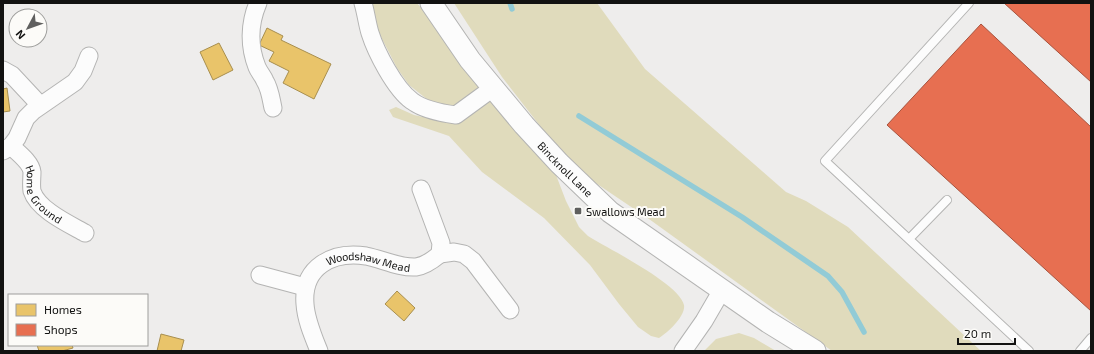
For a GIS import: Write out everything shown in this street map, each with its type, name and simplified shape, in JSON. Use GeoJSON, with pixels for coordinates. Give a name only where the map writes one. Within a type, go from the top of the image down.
{"type":"FeatureCollection","features":[{"type":"Feature","properties":{"kind":"street"},"geometry":{"type":"LineString","coordinates":[[258,3],[252,19],[251,43],[258,68],[270,93],[273,108]]}},
{"type":"Feature","properties":{"kind":"street"},"geometry":{"type":"LineString","coordinates":[[363,3],[370,32],[380,57],[401,90],[412,101],[442,114],[456,115],[492,88]]}},
{"type":"Feature","properties":{"kind":"street","name":"Bincknoll Lane"},"geometry":{"type":"LineString","coordinates":[[431,3],[470,60],[492,88],[559,163],[610,212],[768,322],[815,351]]}},
{"type":"Feature","properties":{"kind":"street","name":"Home Ground"},"geometry":{"type":"LineString","coordinates":[[85,233],[43,207],[32,190],[32,169],[24,159],[7,148],[17,138],[26,118],[40,105],[75,82],[83,71],[90,56]]}},
{"type":"Feature","properties":{"kind":"street"},"geometry":{"type":"LineString","coordinates":[[3,70],[12,75],[40,105]]}},
{"type":"Feature","properties":{"kind":"street"},"geometry":{"type":"LineString","coordinates":[[421,189],[441,243],[440,254]]}},
{"type":"Feature","properties":{"kind":"street","name":"Woodshaw Mead"},"geometry":{"type":"LineString","coordinates":[[305,287],[311,275],[318,266],[329,259],[346,255],[366,256],[402,266],[417,267],[430,262],[440,254],[454,252],[464,254],[473,261],[510,310]]}},
{"type":"Feature","properties":{"kind":"street"},"geometry":{"type":"LineString","coordinates":[[260,275],[305,287],[307,318],[319,351]]}},
{"type":"Feature","properties":{"kind":"street"},"geometry":{"type":"LineString","coordinates":[[683,351],[704,321],[722,290]]}},
{"type":"Feature","properties":{"kind":"lane"},"geometry":{"type":"LineString","coordinates":[[969,3],[825,161],[1029,351]]}},
{"type":"Feature","properties":{"kind":"lane"},"geometry":{"type":"LineString","coordinates":[[909,239],[947,200]]}},
{"type":"Feature","properties":{"kind":"lane"},"geometry":{"type":"LineString","coordinates":[[1080,351],[1091,338]]}},
{"type":"Feature","properties":{"kind":"shaded area"},"geometry":{"type":"Polygon","coordinates":[[[367,3],[417,3],[467,73],[504,117],[535,149],[556,175],[566,201],[579,227],[588,236],[657,277],[680,296],[684,309],[679,319],[667,332],[659,338],[651,336],[638,327],[590,265],[544,218],[482,172],[449,136],[393,117],[389,110],[396,107],[414,115],[423,117],[427,114],[428,100],[409,85],[397,68],[366,9],[367,3]]]}},
{"type":"Feature","properties":{"kind":"shaded area"},"geometry":{"type":"Polygon","coordinates":[[[454,3],[597,3],[645,69],[786,192],[806,201],[848,227],[981,351],[832,351],[649,219],[572,167],[502,77],[454,3]]]}},
{"type":"Feature","properties":{"kind":"shaded area"},"geometry":{"type":"Polygon","coordinates":[[[739,333],[754,338],[776,351],[704,351],[716,339],[739,333]]]}},
{"type":"Feature","properties":{"kind":"building: Homes"},"geometry":{"type":"Polygon","coordinates":[[[267,28],[283,36],[281,40],[331,64],[314,99],[283,83],[289,71],[269,61],[274,52],[259,45],[267,28]]]}},
{"type":"Feature","properties":{"kind":"building: Homes"},"geometry":{"type":"Polygon","coordinates":[[[219,43],[233,70],[213,80],[200,52],[219,43]]]}},
{"type":"Feature","properties":{"kind":"building: Homes"},"geometry":{"type":"Polygon","coordinates":[[[7,88],[10,111],[3,112],[3,89],[7,88]]]}},
{"type":"Feature","properties":{"kind":"building: Homes"},"geometry":{"type":"Polygon","coordinates":[[[397,291],[415,308],[404,321],[385,304],[397,291]]]}},
{"type":"Feature","properties":{"kind":"building: Homes"},"geometry":{"type":"Polygon","coordinates":[[[161,334],[184,340],[181,351],[157,351],[161,334]]]}},
{"type":"Feature","properties":{"kind":"building: Homes"},"geometry":{"type":"Polygon","coordinates":[[[37,346],[72,346],[73,348],[62,351],[39,351],[37,346]]]}},
{"type":"Feature","properties":{"kind":"building: Shops"},"geometry":{"type":"Polygon","coordinates":[[[1004,3],[1091,3],[1091,82],[1004,3]]]}},
{"type":"Feature","properties":{"kind":"building: Shops"},"geometry":{"type":"Polygon","coordinates":[[[981,24],[1091,127],[1091,311],[887,125],[981,24]]]}},
{"type":"Feature","properties":{"kind":"waterway"},"geometry":{"type":"LineString","coordinates":[[510,3],[512,9]]}},
{"type":"Feature","properties":{"kind":"waterway"},"geometry":{"type":"LineString","coordinates":[[579,116],[742,217],[828,276],[842,292],[864,332]]}},
{"type":"Feature","properties":{"kind":"place","name":"Swallows Mead"},"geometry":{"type":"Point","coordinates":[578,211]}}]}
